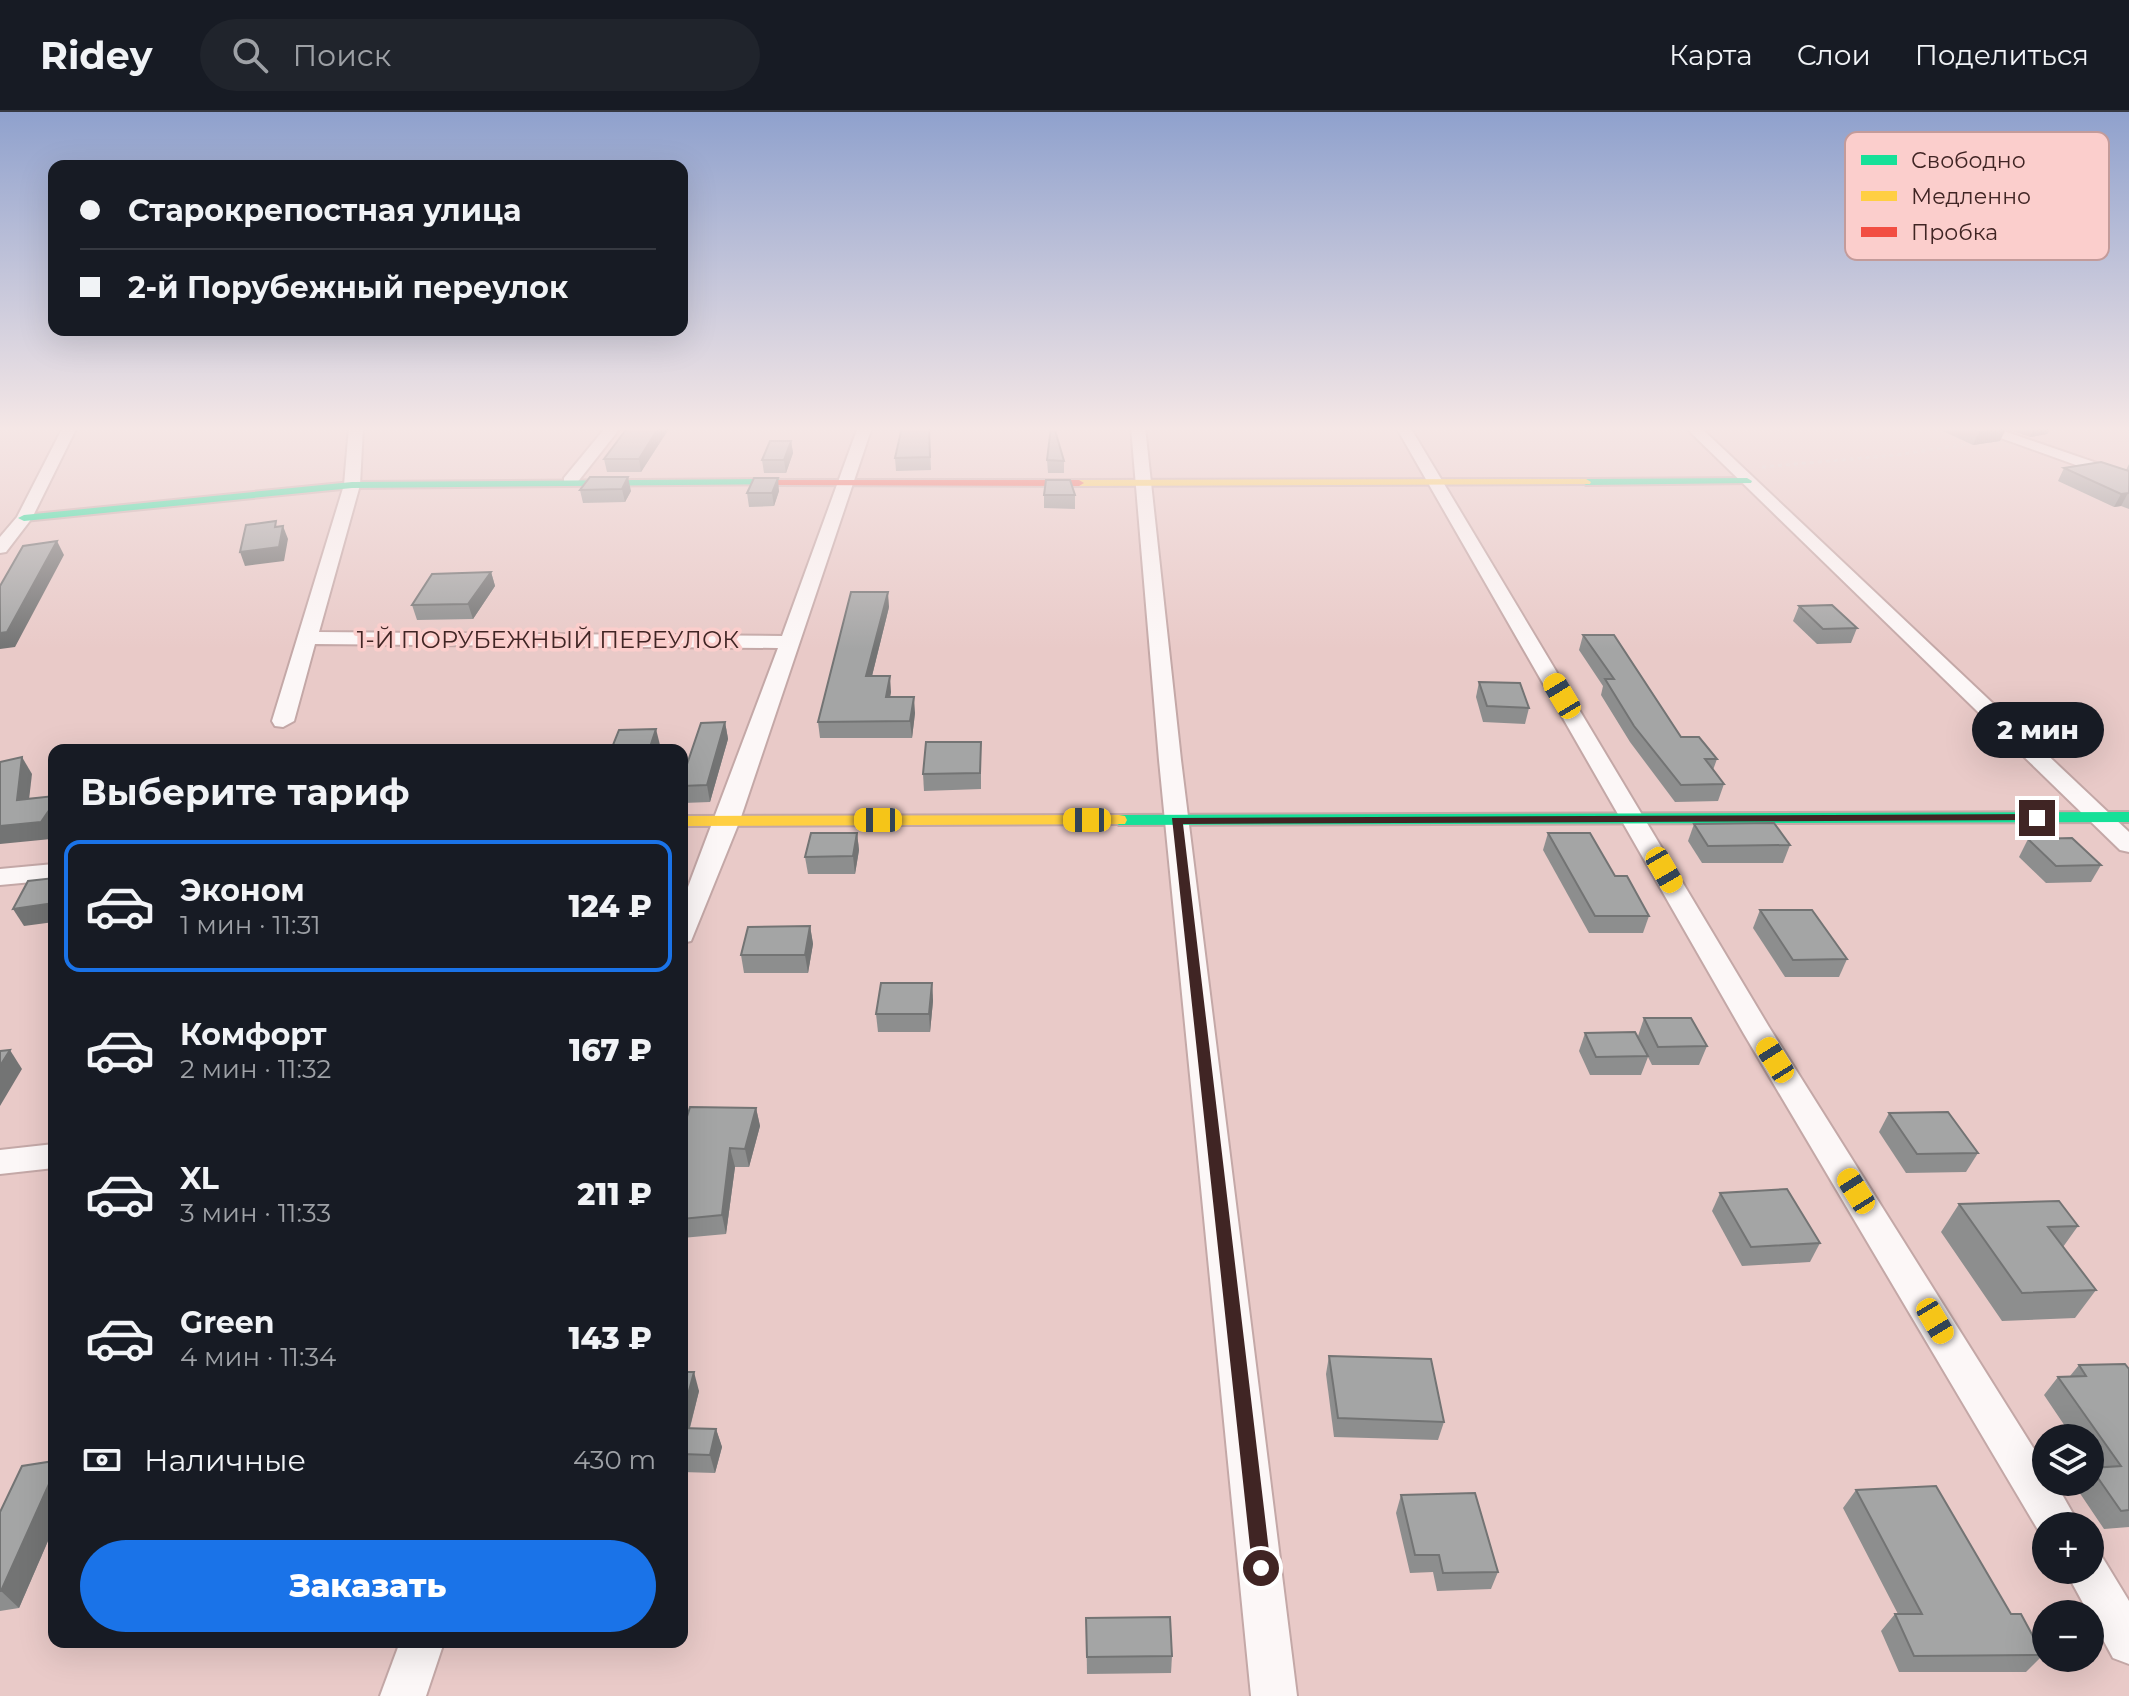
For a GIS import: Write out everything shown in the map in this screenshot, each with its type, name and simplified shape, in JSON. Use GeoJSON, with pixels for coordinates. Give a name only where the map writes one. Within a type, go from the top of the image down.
{"type":"FeatureCollection","features":[{"type":"Feature","properties":{"kind":"street"},"geometry":{"type":"LineString","coordinates":[[0,548],[24,518],[33,501]]}},
{"type":"Feature","properties":{"kind":"street"},"geometry":{"type":"LineString","coordinates":[[24,518],[194,501]]}},
{"type":"Feature","properties":{"kind":"street"},"geometry":{"type":"LineString","coordinates":[[283,721],[347,501]]}},
{"type":"Feature","properties":{"kind":"street"},"geometry":{"type":"LineString","coordinates":[[688,920],[728,820],[838,501]]}},
{"type":"Feature","properties":{"kind":"street"},"geometry":{"type":"LineString","coordinates":[[1146,501],[1177,821],[1274,1696]]}},
{"type":"Feature","properties":{"kind":"street"},"geometry":{"type":"LineString","coordinates":[[1446,501],[1759,1034],[2050,1512]]}},
{"type":"Feature","properties":{"kind":"street"},"geometry":{"type":"LineString","coordinates":[[1768,501],[2129,845]]}},
{"type":"Feature","properties":{"kind":"street","name":"1-Й ПОРУБЕЖНЫЙ ПЕРЕУЛОК"},"geometry":{"type":"LineString","coordinates":[[306,638],[790,642]]}},
{"type":"Feature","properties":{"kind":"street"},"geometry":{"type":"LineString","coordinates":[[688,821],[2129,817]]}},
{"type":"Feature","properties":{"kind":"street"},"geometry":{"type":"LineString","coordinates":[[0,877],[48,873]]}},
{"type":"Feature","properties":{"kind":"street"},"geometry":{"type":"LineString","coordinates":[[0,1162],[48,1157]]}},
{"type":"Feature","properties":{"kind":"street"},"geometry":{"type":"LineString","coordinates":[[2094,1584],[2129,1642]]}},
{"type":"Feature","properties":{"kind":"street"},"geometry":{"type":"LineString","coordinates":[[403,1696],[420,1648]]}},
{"type":"Feature","properties":{"kind":"building"},"geometry":{"type":"Polygon","coordinates":[[[276,521],[275,527],[283,526],[279,547],[240,552],[246,525],[276,521]]]}},
{"type":"Feature","properties":{"kind":"building"},"geometry":{"type":"Polygon","coordinates":[[[57,541],[7,632],[0,633],[0,586],[23,546],[57,541]]]}},
{"type":"Feature","properties":{"kind":"building"},"geometry":{"type":"Polygon","coordinates":[[[491,572],[468,604],[412,605],[432,574],[491,572]]]}},
{"type":"Feature","properties":{"kind":"building"},"geometry":{"type":"Polygon","coordinates":[[[851,592],[888,592],[866,676],[890,676],[886,697],[914,697],[910,721],[818,722],[851,592]]]}},
{"type":"Feature","properties":{"kind":"building"},"geometry":{"type":"Polygon","coordinates":[[[1832,605],[1857,628],[1823,629],[1799,606],[1832,605]]]}},
{"type":"Feature","properties":{"kind":"building"},"geometry":{"type":"Polygon","coordinates":[[[1583,635],[1614,635],[1681,737],[1699,737],[1717,759],[1705,759],[1724,784],[1681,785],[1634,726],[1605,679],[1614,679],[1583,635]]]}},
{"type":"Feature","properties":{"kind":"building"},"geometry":{"type":"Polygon","coordinates":[[[1479,682],[1520,683],[1529,708],[1487,706],[1479,682]]]}},
{"type":"Feature","properties":{"kind":"building"},"geometry":{"type":"Polygon","coordinates":[[[725,722],[707,785],[688,786],[688,761],[701,723],[725,722]]]}},
{"type":"Feature","properties":{"kind":"building"},"geometry":{"type":"Polygon","coordinates":[[[656,729],[651,744],[613,744],[619,730],[656,729]]]}},
{"type":"Feature","properties":{"kind":"building"},"geometry":{"type":"Polygon","coordinates":[[[926,742],[981,742],[980,773],[923,774],[926,742]]]}},
{"type":"Feature","properties":{"kind":"building"},"geometry":{"type":"Polygon","coordinates":[[[22,757],[17,800],[48,797],[48,812],[41,822],[0,826],[0,762],[22,757]]]}},
{"type":"Feature","properties":{"kind":"building"},"geometry":{"type":"Polygon","coordinates":[[[1774,823],[1790,845],[1708,846],[1694,824],[1774,823]]]}},
{"type":"Feature","properties":{"kind":"building"},"geometry":{"type":"Polygon","coordinates":[[[811,833],[857,833],[853,856],[805,857],[811,833]]]}},
{"type":"Feature","properties":{"kind":"building"},"geometry":{"type":"Polygon","coordinates":[[[1548,833],[1590,833],[1615,876],[1627,876],[1649,916],[1595,916],[1548,833]]]}},
{"type":"Feature","properties":{"kind":"building"},"geometry":{"type":"Polygon","coordinates":[[[2072,838],[2101,865],[2056,866],[2028,839],[2072,838]]]}},
{"type":"Feature","properties":{"kind":"building"},"geometry":{"type":"Polygon","coordinates":[[[48,879],[48,904],[13,909],[28,881],[48,879]]]}},
{"type":"Feature","properties":{"kind":"building"},"geometry":{"type":"Polygon","coordinates":[[[1760,910],[1812,910],[1847,959],[1793,960],[1760,910]]]}},
{"type":"Feature","properties":{"kind":"building"},"geometry":{"type":"Polygon","coordinates":[[[810,926],[805,955],[741,955],[748,927],[810,926]]]}},
{"type":"Feature","properties":{"kind":"building"},"geometry":{"type":"Polygon","coordinates":[[[881,983],[932,983],[929,1014],[876,1014],[881,983]]]}},
{"type":"Feature","properties":{"kind":"building"},"geometry":{"type":"Polygon","coordinates":[[[1644,1018],[1691,1018],[1707,1046],[1658,1047],[1644,1018]]]}},
{"type":"Feature","properties":{"kind":"building"},"geometry":{"type":"Polygon","coordinates":[[[1635,1032],[1648,1056],[1596,1057],[1585,1033],[1635,1032]]]}},
{"type":"Feature","properties":{"kind":"building"},"geometry":{"type":"Polygon","coordinates":[[[10,1050],[0,1066],[0,1051],[10,1050]]]}},
{"type":"Feature","properties":{"kind":"building"},"geometry":{"type":"Polygon","coordinates":[[[690,1107],[756,1108],[745,1149],[730,1148],[722,1215],[688,1218],[690,1107]]]}},
{"type":"Feature","properties":{"kind":"building"},"geometry":{"type":"Polygon","coordinates":[[[1948,1112],[1978,1153],[1917,1154],[1889,1113],[1948,1112]]]}},
{"type":"Feature","properties":{"kind":"building"},"geometry":{"type":"Polygon","coordinates":[[[1787,1189],[1820,1243],[1751,1247],[1720,1193],[1787,1189]]]}},
{"type":"Feature","properties":{"kind":"building"},"geometry":{"type":"Polygon","coordinates":[[[2059,1201],[2078,1226],[2048,1227],[2096,1290],[2022,1293],[1959,1204],[2059,1201]]]}},
{"type":"Feature","properties":{"kind":"building"},"geometry":{"type":"Polygon","coordinates":[[[1329,1356],[1431,1359],[1444,1422],[1338,1418],[1329,1356]]]}},
{"type":"Feature","properties":{"kind":"building"},"geometry":{"type":"Polygon","coordinates":[[[2125,1364],[2129,1369],[2129,1510],[2121,1511],[2104,1487],[2104,1467],[2121,1466],[2104,1442],[2104,1424],[2091,1424],[2058,1377],[2086,1376],[2079,1365],[2125,1364]]]}},
{"type":"Feature","properties":{"kind":"building"},"geometry":{"type":"Polygon","coordinates":[[[688,1372],[694,1372],[688,1394],[688,1372]]]}},
{"type":"Feature","properties":{"kind":"building"},"geometry":{"type":"Polygon","coordinates":[[[688,1428],[716,1429],[710,1455],[688,1454],[688,1428]]]}},
{"type":"Feature","properties":{"kind":"building"},"geometry":{"type":"Polygon","coordinates":[[[48,1462],[48,1486],[0,1591],[0,1512],[22,1466],[48,1462]]]}},
{"type":"Feature","properties":{"kind":"building"},"geometry":{"type":"Polygon","coordinates":[[[1936,1486],[2011,1614],[2021,1614],[2032,1634],[2032,1655],[1914,1656],[1895,1614],[1922,1614],[1856,1490],[1936,1486]]]}},
{"type":"Feature","properties":{"kind":"building"},"geometry":{"type":"Polygon","coordinates":[[[1475,1493],[1498,1572],[1443,1573],[1439,1555],[1415,1555],[1401,1495],[1475,1493]]]}},
{"type":"Feature","properties":{"kind":"building"},"geometry":{"type":"Polygon","coordinates":[[[1170,1617],[1172,1656],[1087,1657],[1086,1618],[1170,1617]]]}},
{"type":"Feature","properties":{"kind":"traffic: fast"},"geometry":{"type":"LineString","coordinates":[[24,518],[194,501]]}},
{"type":"Feature","properties":{"kind":"traffic: fast"},"geometry":{"type":"LineString","coordinates":[[1119,820],[2129,817]]}},
{"type":"Feature","properties":{"kind":"traffic: slow"},"geometry":{"type":"LineString","coordinates":[[688,821],[1119,820]]}},
{"type":"Feature","properties":{"kind":"route"},"geometry":{"type":"LineString","coordinates":[[1261,1568],[1177,821],[2037,818]]}}]}
